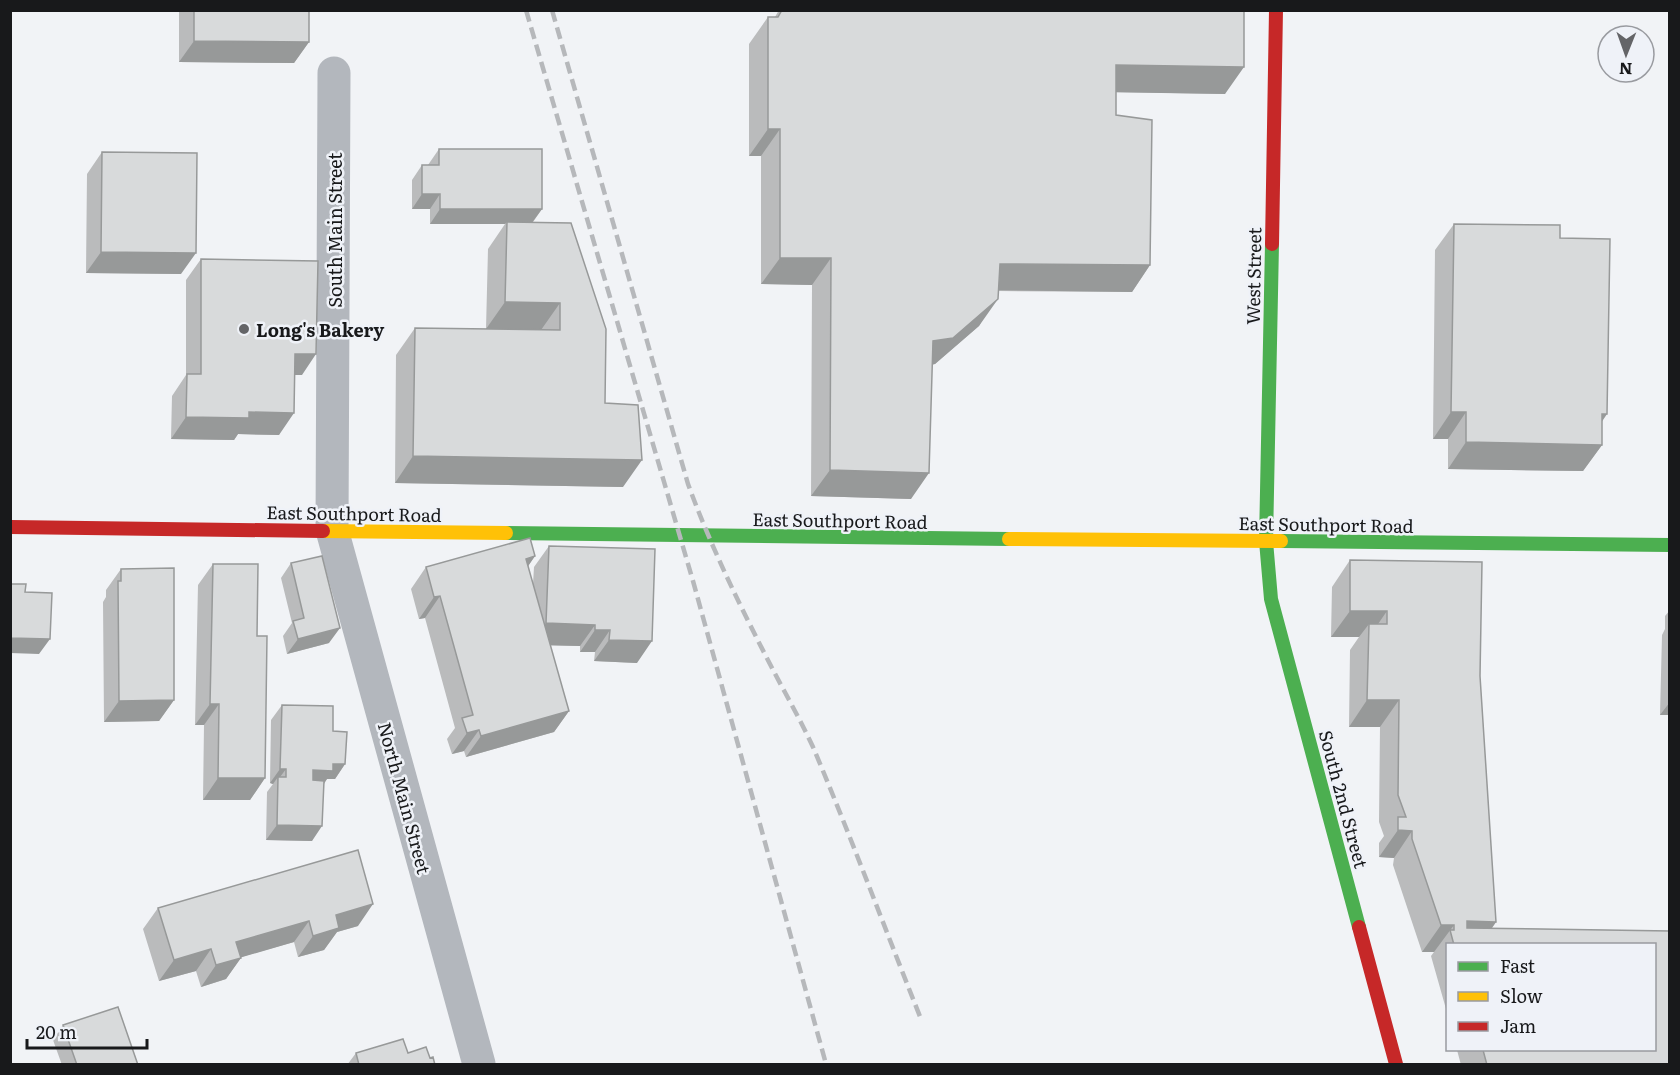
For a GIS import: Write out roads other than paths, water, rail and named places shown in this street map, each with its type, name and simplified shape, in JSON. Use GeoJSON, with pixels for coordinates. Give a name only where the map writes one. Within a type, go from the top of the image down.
{"type":"FeatureCollection","features":[{"type":"Feature","properties":{"kind":"main road","name":"West Street"},"geometry":{"type":"LineString","coordinates":[[1266,542],[1276,10]]}},
{"type":"Feature","properties":{"kind":"main road","name":"East Southport Road"},"geometry":{"type":"LineString","coordinates":[[10,527],[1670,545]]}},
{"type":"Feature","properties":{"kind":"main road","name":"South 2nd Street"},"geometry":{"type":"LineString","coordinates":[[1266,542],[1271,599],[1396,1065]]}},
{"type":"Feature","properties":{"kind":"street","name":"South Main Street"},"geometry":{"type":"LineString","coordinates":[[332,530],[334,73]]}},
{"type":"Feature","properties":{"kind":"street","name":"North Main Street"},"geometry":{"type":"LineString","coordinates":[[332,530],[479,1065]]}},
{"type":"Feature","properties":{"kind":"railway"},"geometry":{"type":"LineString","coordinates":[[526,10],[693,581],[826,1064]]}},
{"type":"Feature","properties":{"kind":"railway"},"geometry":{"type":"LineString","coordinates":[[552,10],[688,484],[706,531],[737,599],[813,747],[921,1019]]}},
{"type":"Feature","properties":{"kind":"place","name":"Long's Bakery"},"geometry":{"type":"Point","coordinates":[244,329]}}]}
